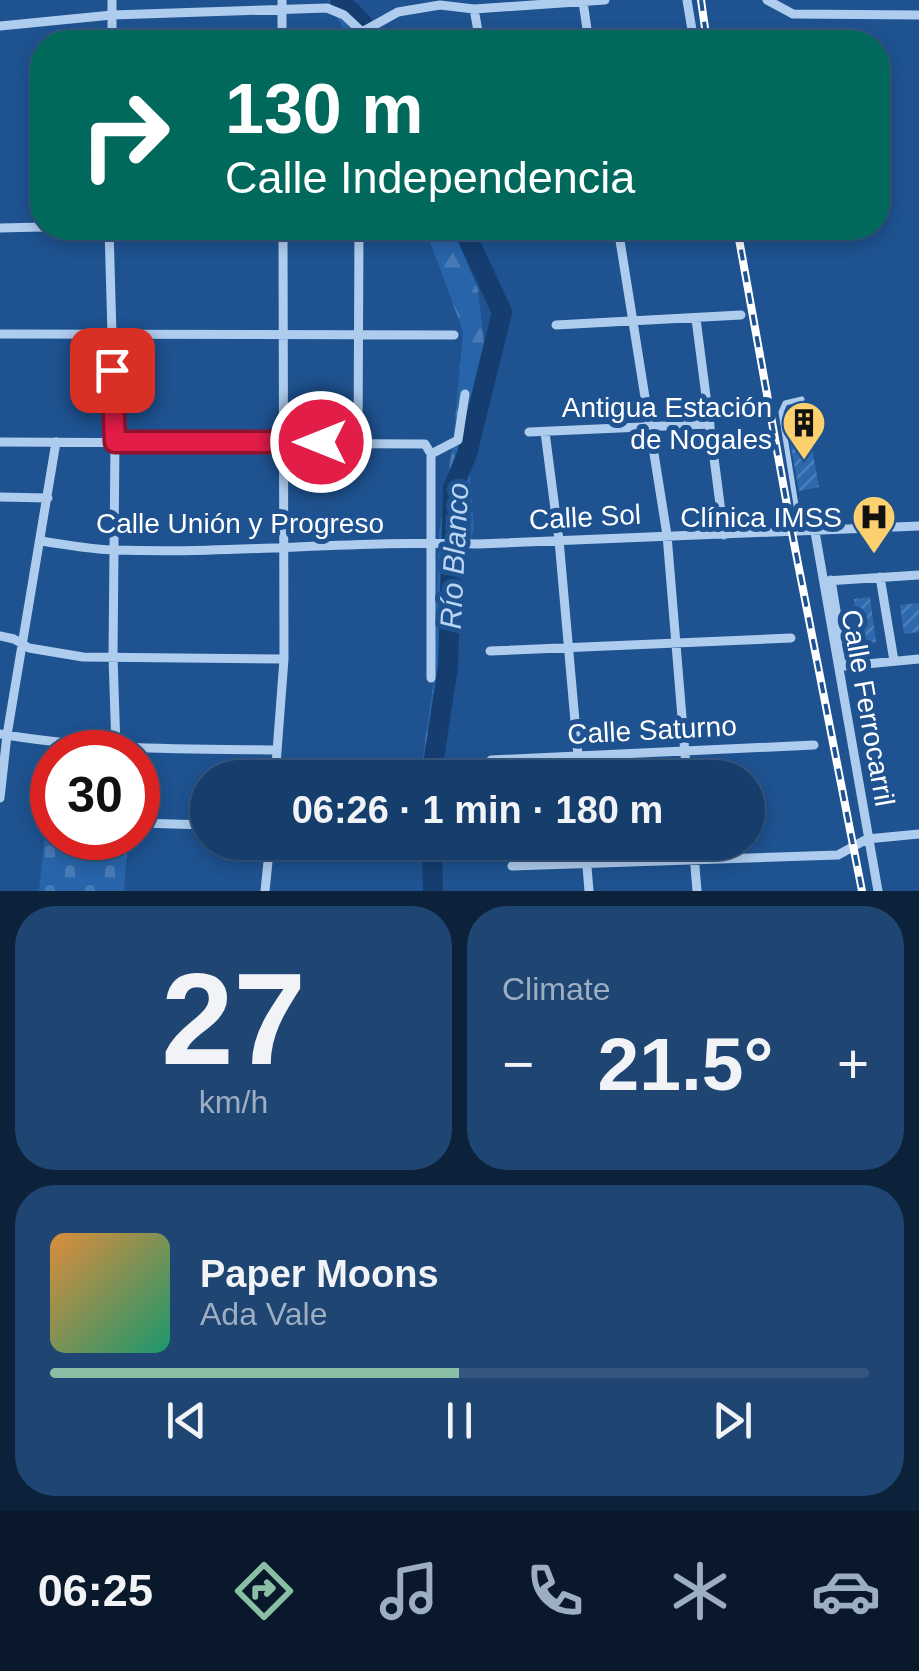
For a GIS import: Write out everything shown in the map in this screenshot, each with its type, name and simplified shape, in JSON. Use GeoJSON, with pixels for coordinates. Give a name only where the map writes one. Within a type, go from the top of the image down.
{"type":"FeatureCollection","features":[{"type":"Feature","properties":{"kind":"street"},"geometry":{"type":"LineString","coordinates":[[112,0],[112,30]]}},
{"type":"Feature","properties":{"kind":"street"},"geometry":{"type":"LineString","coordinates":[[365,30],[398,12],[440,4],[474,10],[605,0]]}},
{"type":"Feature","properties":{"kind":"street"},"geometry":{"type":"LineString","coordinates":[[687,0],[692,30]]}},
{"type":"Feature","properties":{"kind":"street"},"geometry":{"type":"LineString","coordinates":[[766,0],[794,14],[919,15]]}},
{"type":"Feature","properties":{"kind":"street"},"geometry":{"type":"LineString","coordinates":[[582,2],[587,30]]}},
{"type":"Feature","properties":{"kind":"street"},"geometry":{"type":"LineString","coordinates":[[0,26],[282,5],[327,8],[344,15],[360,30]]}},
{"type":"Feature","properties":{"kind":"street"},"geometry":{"type":"LineString","coordinates":[[474,10],[478,30]]}},
{"type":"Feature","properties":{"kind":"street"},"geometry":{"type":"LineString","coordinates":[[0,228],[30,227]]}},
{"type":"Feature","properties":{"kind":"street"},"geometry":{"type":"LineString","coordinates":[[109,240],[115,442],[115,730]]}},
{"type":"Feature","properties":{"kind":"street"},"geometry":{"type":"LineString","coordinates":[[275,760],[284,660],[283,240]]}},
{"type":"Feature","properties":{"kind":"street"},"geometry":{"type":"LineString","coordinates":[[358,443],[359,240]]}},
{"type":"Feature","properties":{"kind":"street"},"geometry":{"type":"LineString","coordinates":[[620,240],[667,535],[685,760]]}},
{"type":"Feature","properties":{"kind":"street"},"geometry":{"type":"LineString","coordinates":[[556,324],[741,315]]}},
{"type":"Feature","properties":{"kind":"street"},"geometry":{"type":"LineString","coordinates":[[696,318],[724,535]]}},
{"type":"Feature","properties":{"kind":"street"},"geometry":{"type":"LineString","coordinates":[[0,334],[454,335]]}},
{"type":"Feature","properties":{"kind":"street"},"geometry":{"type":"LineString","coordinates":[[431,451],[458,440],[465,394]]}},
{"type":"Feature","properties":{"kind":"street"},"geometry":{"type":"LineString","coordinates":[[529,432],[710,424]]}},
{"type":"Feature","properties":{"kind":"street"},"geometry":{"type":"LineString","coordinates":[[545,432],[578,760]]}},
{"type":"Feature","properties":{"kind":"street"},"geometry":{"type":"LineString","coordinates":[[0,442],[426,444],[431,451],[435,543],[431,678]]}},
{"type":"Feature","properties":{"kind":"street"},"geometry":{"type":"LineString","coordinates":[[0,798],[3,734],[56,442]]}},
{"type":"Feature","properties":{"kind":"street"},"geometry":{"type":"LineString","coordinates":[[0,497],[48,498]]}},
{"type":"Feature","properties":{"kind":"street","name":"Calle Sol"},"geometry":{"type":"LineString","coordinates":[[435,543],[919,526]]}},
{"type":"Feature","properties":{"kind":"street","name":"Calle Ferrocarril"},"geometry":{"type":"LineString","coordinates":[[816,532],[878,891]]}},
{"type":"Feature","properties":{"kind":"street","name":"Calle Unión y Progreso"},"geometry":{"type":"LineString","coordinates":[[40,541],[114,550],[435,543]]}},
{"type":"Feature","properties":{"kind":"street"},"geometry":{"type":"LineString","coordinates":[[919,575],[827,581],[845,666],[919,659]]}},
{"type":"Feature","properties":{"kind":"street"},"geometry":{"type":"LineString","coordinates":[[880,577],[894,660]]}},
{"type":"Feature","properties":{"kind":"street"},"geometry":{"type":"LineString","coordinates":[[0,636],[29,648],[83,657],[284,660]]}},
{"type":"Feature","properties":{"kind":"street"},"geometry":{"type":"LineString","coordinates":[[490,651],[792,638]]}},
{"type":"Feature","properties":{"kind":"street"},"geometry":{"type":"LineString","coordinates":[[3,734],[30,739]]}},
{"type":"Feature","properties":{"kind":"street","name":"Calle Saturno"},"geometry":{"type":"LineString","coordinates":[[491,760],[814,745]]}},
{"type":"Feature","properties":{"kind":"street"},"geometry":{"type":"LineString","coordinates":[[160,749],[276,750]]}},
{"type":"Feature","properties":{"kind":"street"},"geometry":{"type":"LineString","coordinates":[[160,824],[190,824]]}},
{"type":"Feature","properties":{"kind":"street"},"geometry":{"type":"LineString","coordinates":[[765,857],[838,855],[867,839],[919,834]]}},
{"type":"Feature","properties":{"kind":"street"},"geometry":{"type":"LineString","coordinates":[[265,891],[268,860]]}},
{"type":"Feature","properties":{"kind":"street"},"geometry":{"type":"LineString","coordinates":[[587,860],[589,891]]}},
{"type":"Feature","properties":{"kind":"street"},"geometry":{"type":"LineString","coordinates":[[512,866],[651,860]]}},
{"type":"Feature","properties":{"kind":"street"},"geometry":{"type":"LineString","coordinates":[[694,860],[697,891]]}},
{"type":"Feature","properties":{"kind":"lane"},"geometry":{"type":"LineString","coordinates":[[796,532],[781,412],[785,404],[802,399]]}},
{"type":"Feature","properties":{"kind":"green space"},"geometry":{"type":"Polygon","coordinates":[[[328,0],[356,0],[356,5],[383,30],[344,30],[328,0]]]}},
{"type":"Feature","properties":{"kind":"green space"},"geometry":{"type":"Polygon","coordinates":[[[429,240],[457,240],[478,289],[487,370],[468,452],[474,530],[456,581],[448,724],[439,760],[423,760],[434,678],[439,534],[453,443],[463,331],[429,240]]]}},
{"type":"Feature","properties":{"kind":"green space"},"geometry":{"type":"Polygon","coordinates":[[[42,860],[126,860],[124,891],[39,891],[42,860]]]}},
{"type":"Feature","properties":{"kind":"building","name":"Antigua Estación de Nogales"},"geometry":{"type":"Polygon","coordinates":[[[809,432],[819,487],[799,491],[789,435],[809,432]]]}},
{"type":"Feature","properties":{"kind":"building"},"geometry":{"type":"Polygon","coordinates":[[[870,597],[876,642],[860,644],[854,599],[870,597]]]}},
{"type":"Feature","properties":{"kind":"building"},"geometry":{"type":"Polygon","coordinates":[[[919,603],[919,632],[904,634],[900,605],[919,603]]]}},
{"type":"Feature","properties":{"kind":"waterway","name":"Río Blanco"},"geometry":{"type":"LineString","coordinates":[[340,0],[366,30]]}},
{"type":"Feature","properties":{"kind":"waterway","name":"Río Blanco"},"geometry":{"type":"LineString","coordinates":[[434,760],[448,666],[453,488],[467,454],[502,312],[469,240]]}},
{"type":"Feature","properties":{"kind":"waterway","name":"Río Blanco"},"geometry":{"type":"LineString","coordinates":[[432,860],[433,891]]}},
{"type":"Feature","properties":{"kind":"railway"},"geometry":{"type":"LineString","coordinates":[[701,0],[705,30]]}},
{"type":"Feature","properties":{"kind":"railway"},"geometry":{"type":"LineString","coordinates":[[739,240],[862,891]]}},
{"type":"Feature","properties":{"kind":"place","name":"Antigua Estación de Nogales"},"geometry":{"type":"Point","coordinates":[804,461]}},
{"type":"Feature","properties":{"kind":"place","name":"Clínica IMSS"},"geometry":{"type":"Point","coordinates":[874,555]}},
{"type":"Feature","properties":{"kind":"route"},"geometry":{"type":"LineString","coordinates":[[112,370],[115,442],[321,442]]}}]}
